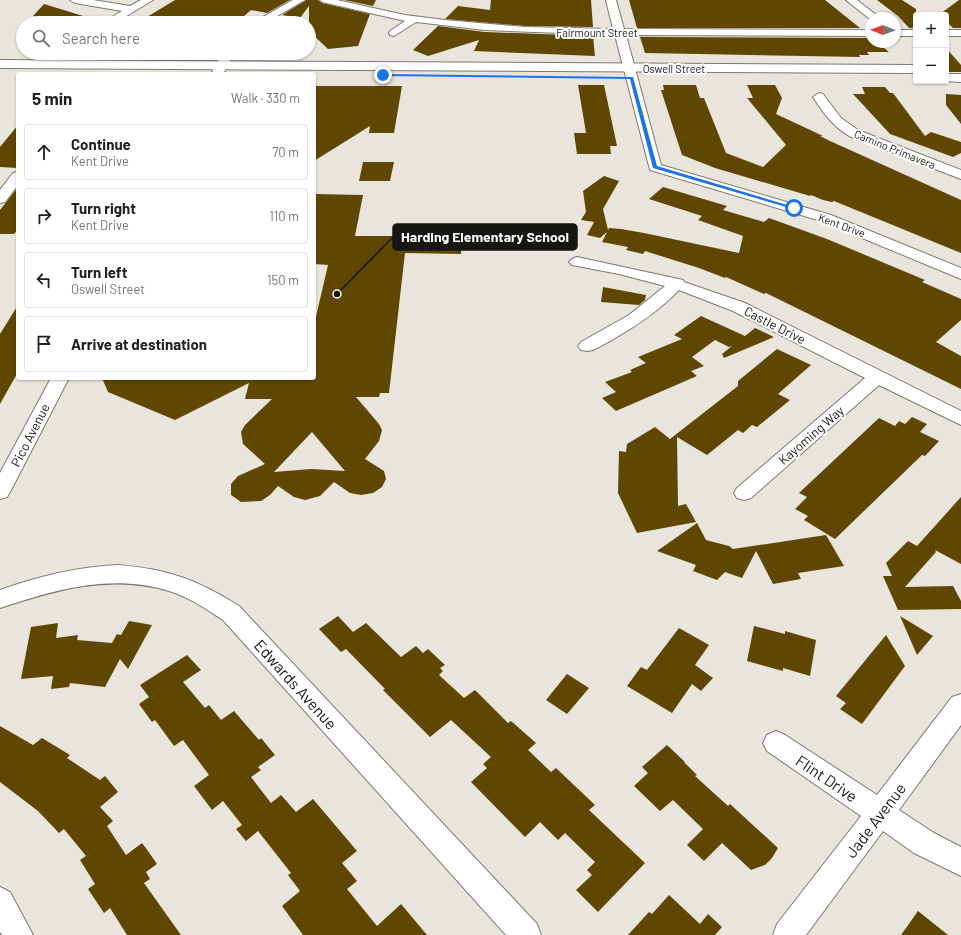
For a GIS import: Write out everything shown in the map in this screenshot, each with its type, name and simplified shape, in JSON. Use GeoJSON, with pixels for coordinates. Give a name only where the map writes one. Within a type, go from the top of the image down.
{"type":"FeatureCollection","features":[{"type":"Feature","properties":{"kind":"main road","name":"Oswell Street"},"geometry":{"type":"LineString","coordinates":[[0,64],[219,70],[630,73],[913,78]]}},
{"type":"Feature","properties":{"kind":"main road","name":"Oswell Street"},"geometry":{"type":"LineString","coordinates":[[316,76],[913,69]]}},
{"type":"Feature","properties":{"kind":"main road"},"geometry":{"type":"LineString","coordinates":[[949,69],[961,70]]}},
{"type":"Feature","properties":{"kind":"main road"},"geometry":{"type":"LineString","coordinates":[[0,76],[16,76]]}},
{"type":"Feature","properties":{"kind":"main road"},"geometry":{"type":"LineString","coordinates":[[949,78],[961,78]]}},
{"type":"Feature","properties":{"kind":"street"},"geometry":{"type":"LineString","coordinates":[[75,0],[130,9]]}},
{"type":"Feature","properties":{"kind":"street"},"geometry":{"type":"LineString","coordinates":[[118,16],[148,0]]}},
{"type":"Feature","properties":{"kind":"street"},"geometry":{"type":"LineString","coordinates":[[270,16],[300,0]]}},
{"type":"Feature","properties":{"kind":"street","name":"Fairmount Street"},"geometry":{"type":"LineString","coordinates":[[325,0],[413,20],[515,30],[865,33]]}},
{"type":"Feature","properties":{"kind":"street","name":"Kent Drive"},"geometry":{"type":"LineString","coordinates":[[611,0],[655,167],[826,218],[961,274]]}},
{"type":"Feature","properties":{"kind":"street"},"geometry":{"type":"LineString","coordinates":[[851,0],[867,12]]}},
{"type":"Feature","properties":{"kind":"street"},"geometry":{"type":"LineString","coordinates":[[394,33],[413,20]]}},
{"type":"Feature","properties":{"kind":"street"},"geometry":{"type":"LineString","coordinates":[[901,33],[913,33]]}},
{"type":"Feature","properties":{"kind":"street"},"geometry":{"type":"LineString","coordinates":[[949,33],[961,33]]}},
{"type":"Feature","properties":{"kind":"street"},"geometry":{"type":"LineString","coordinates":[[219,70],[224,60]]}},
{"type":"Feature","properties":{"kind":"street","name":"Camino Primavera"},"geometry":{"type":"LineString","coordinates":[[819,97],[831,116],[848,130],[861,137],[961,174]]}},
{"type":"Feature","properties":{"kind":"street"},"geometry":{"type":"LineString","coordinates":[[0,199],[16,179]]}},
{"type":"Feature","properties":{"kind":"street","name":"Castle Drive"},"geometry":{"type":"LineString","coordinates":[[577,262],[623,269],[677,283],[739,307],[961,419]]}},
{"type":"Feature","properties":{"kind":"street"},"geometry":{"type":"LineString","coordinates":[[587,346],[618,330],[643,314],[677,283]]}},
{"type":"Feature","properties":{"kind":"street","name":"Kayoming Way"},"geometry":{"type":"LineString","coordinates":[[744,493],[877,377]]}},
{"type":"Feature","properties":{"kind":"street","name":"Pico Avenue"},"geometry":{"type":"LineString","coordinates":[[3,481],[59,380]]}},
{"type":"Feature","properties":{"kind":"street","name":"Edwards Avenue"},"geometry":{"type":"LineString","coordinates":[[0,599],[28,588],[59,580],[93,574],[126,574],[156,577],[178,583],[211,598],[231,613],[526,935]]}},
{"type":"Feature","properties":{"kind":"street","name":"Jade Avenue"},"geometry":{"type":"LineString","coordinates":[[788,935],[961,705]]}},
{"type":"Feature","properties":{"kind":"street","name":"Flint Drive"},"geometry":{"type":"LineString","coordinates":[[776,743],[924,843],[961,862]]}},
{"type":"Feature","properties":{"kind":"street"},"geometry":{"type":"LineString","coordinates":[[0,902],[18,935]]}},
{"type":"Feature","properties":{"kind":"building"},"geometry":{"type":"Polygon","coordinates":[[[175,0],[290,0],[267,13],[251,10],[244,16],[149,16],[175,0]]]}},
{"type":"Feature","properties":{"kind":"building"},"geometry":{"type":"Polygon","coordinates":[[[306,0],[318,0],[322,3],[370,14],[358,46],[328,49],[316,38],[316,16],[309,16],[309,6],[302,16],[282,15],[306,0]]]}},
{"type":"Feature","properties":{"kind":"building"},"geometry":{"type":"Polygon","coordinates":[[[344,0],[376,0],[373,6],[344,0]]]}},
{"type":"Feature","properties":{"kind":"building"},"geometry":{"type":"Polygon","coordinates":[[[491,0],[591,0],[593,27],[525,26],[445,19],[458,6],[490,10],[491,0]]]}},
{"type":"Feature","properties":{"kind":"building"},"geometry":{"type":"Polygon","coordinates":[[[629,0],[825,0],[860,28],[637,28],[629,0]]]}},
{"type":"Feature","properties":{"kind":"building"},"geometry":{"type":"Polygon","coordinates":[[[877,0],[902,0],[916,9],[916,12],[913,12],[913,28],[909,28],[901,19],[901,12],[893,12],[877,0]]]}},
{"type":"Feature","properties":{"kind":"building"},"geometry":{"type":"Polygon","coordinates":[[[961,0],[961,28],[953,28],[949,24],[949,12],[943,12],[961,0]]]}},
{"type":"Feature","properties":{"kind":"building"},"geometry":{"type":"Polygon","coordinates":[[[44,4],[83,16],[33,16],[44,4]]]}},
{"type":"Feature","properties":{"kind":"building"},"geometry":{"type":"Polygon","coordinates":[[[438,26],[485,32],[593,36],[595,56],[474,51],[479,40],[428,56],[413,50],[438,26]]]}},
{"type":"Feature","properties":{"kind":"building"},"geometry":{"type":"Polygon","coordinates":[[[640,37],[865,38],[865,48],[884,48],[889,52],[867,52],[869,55],[859,55],[860,57],[645,53],[640,37]]]}},
{"type":"Feature","properties":{"kind":"building"},"geometry":{"type":"Polygon","coordinates":[[[949,51],[961,65],[961,72],[949,72],[949,51]]]}},
{"type":"Feature","properties":{"kind":"building"},"geometry":{"type":"Polygon","coordinates":[[[578,85],[604,85],[617,146],[610,146],[611,154],[577,154],[574,133],[586,133],[578,85]]]}},
{"type":"Feature","properties":{"kind":"building"},"geometry":{"type":"Polygon","coordinates":[[[663,85],[696,85],[700,98],[704,98],[726,153],[763,167],[786,145],[747,98],[753,98],[747,85],[775,85],[782,98],[776,114],[823,136],[820,136],[830,141],[961,200],[961,253],[834,201],[823,200],[811,195],[810,196],[715,168],[682,155],[661,90],[664,90],[663,85]]]}},
{"type":"Feature","properties":{"kind":"building"},"geometry":{"type":"Polygon","coordinates":[[[316,86],[402,86],[394,133],[369,133],[370,126],[316,160],[316,86]]]}},
{"type":"Feature","properties":{"kind":"building"},"geometry":{"type":"Polygon","coordinates":[[[862,87],[885,87],[890,93],[893,93],[925,136],[931,132],[961,142],[961,153],[953,157],[890,134],[853,94],[865,94],[862,87]]]}},
{"type":"Feature","properties":{"kind":"building"},"geometry":{"type":"Polygon","coordinates":[[[946,94],[961,95],[961,124],[946,105],[946,94]]]}},
{"type":"Feature","properties":{"kind":"building"},"geometry":{"type":"Polygon","coordinates":[[[16,127],[16,168],[0,167],[0,147],[16,127]]]}},
{"type":"Feature","properties":{"kind":"building"},"geometry":{"type":"Polygon","coordinates":[[[363,162],[394,162],[390,181],[359,181],[363,162]]]}},
{"type":"Feature","properties":{"kind":"building"},"geometry":{"type":"Polygon","coordinates":[[[604,176],[619,181],[603,209],[608,230],[609,228],[621,229],[644,233],[739,253],[743,236],[698,220],[702,216],[649,199],[663,187],[727,206],[723,210],[764,222],[769,218],[827,239],[925,280],[922,282],[961,299],[961,320],[936,342],[961,356],[961,389],[766,293],[764,294],[726,277],[725,278],[645,251],[643,254],[626,250],[628,247],[602,242],[607,232],[600,238],[587,235],[594,222],[581,220],[586,212],[583,191],[604,176]]]}},
{"type":"Feature","properties":{"kind":"building"},"geometry":{"type":"Polygon","coordinates":[[[16,190],[16,232],[14,234],[0,234],[0,210],[16,190]]]}},
{"type":"Feature","properties":{"kind":"building"},"geometry":{"type":"Polygon","coordinates":[[[316,194],[363,195],[355,236],[440,236],[440,238],[462,238],[461,254],[405,253],[389,393],[380,393],[379,397],[356,397],[379,424],[382,430],[379,441],[365,459],[384,471],[386,479],[382,487],[373,493],[361,495],[350,493],[334,482],[320,496],[305,500],[294,497],[278,486],[270,495],[261,501],[241,502],[231,495],[231,484],[238,476],[265,464],[243,444],[241,432],[245,425],[272,399],[245,399],[249,383],[175,420],[108,392],[103,380],[316,380],[316,316],[328,265],[316,264],[316,194]],[[312,432],[274,472],[311,469],[345,471],[312,432]]]}},
{"type":"Feature","properties":{"kind":"building"},"geometry":{"type":"Polygon","coordinates":[[[603,287],[646,295],[645,300],[639,305],[601,302],[603,287]]]}},
{"type":"Feature","properties":{"kind":"building"},"geometry":{"type":"Polygon","coordinates":[[[16,308],[16,376],[0,404],[0,334],[16,308]]]}},
{"type":"Feature","properties":{"kind":"building"},"geometry":{"type":"Polygon","coordinates":[[[701,316],[745,336],[755,328],[774,337],[724,358],[722,354],[732,346],[729,347],[715,340],[692,357],[704,366],[691,371],[697,376],[616,411],[602,398],[616,392],[605,382],[632,372],[630,370],[646,363],[638,357],[682,339],[674,335],[701,316]]]}},
{"type":"Feature","properties":{"kind":"building"},"geometry":{"type":"Polygon","coordinates":[[[777,349],[811,365],[778,394],[790,400],[757,427],[752,425],[743,433],[738,430],[707,455],[677,437],[678,506],[686,504],[696,522],[637,533],[618,493],[619,451],[626,452],[627,444],[655,427],[670,439],[738,386],[738,381],[777,349]]]}},
{"type":"Feature","properties":{"kind":"building"},"geometry":{"type":"Polygon","coordinates":[[[912,417],[927,424],[920,432],[939,441],[925,456],[922,455],[835,539],[804,520],[808,516],[795,509],[807,497],[799,493],[879,418],[895,426],[899,421],[905,424],[912,417]]]}},
{"type":"Feature","properties":{"kind":"building"},"geometry":{"type":"Polygon","coordinates":[[[961,497],[961,564],[935,550],[936,552],[905,587],[953,586],[961,601],[961,609],[898,610],[883,576],[892,576],[886,563],[908,541],[917,546],[961,497]]]}},
{"type":"Feature","properties":{"kind":"building"},"geometry":{"type":"Polygon","coordinates":[[[697,523],[706,540],[729,546],[733,549],[826,535],[844,566],[798,573],[801,579],[773,584],[756,551],[742,578],[725,572],[717,580],[693,571],[696,565],[657,551],[697,523]]]}},
{"type":"Feature","properties":{"kind":"building"},"geometry":{"type":"Polygon","coordinates":[[[338,616],[353,632],[366,623],[401,657],[416,646],[423,653],[428,649],[445,665],[440,668],[443,671],[439,675],[464,698],[475,690],[508,723],[511,721],[536,743],[528,750],[551,772],[556,768],[595,805],[589,810],[645,863],[598,912],[576,890],[592,875],[587,870],[595,862],[565,833],[558,840],[540,822],[525,837],[471,782],[487,768],[483,764],[491,757],[451,720],[430,737],[383,690],[385,689],[346,649],[341,652],[319,629],[338,616]]]}},
{"type":"Feature","properties":{"kind":"building"},"geometry":{"type":"Polygon","coordinates":[[[900,616],[933,636],[917,655],[900,616]]]}},
{"type":"Feature","properties":{"kind":"building"},"geometry":{"type":"Polygon","coordinates":[[[129,621],[152,625],[128,669],[120,659],[105,687],[70,683],[69,687],[51,689],[53,676],[21,679],[31,627],[58,623],[56,638],[78,635],[77,640],[112,643],[117,634],[121,635],[129,621]]]}},
{"type":"Feature","properties":{"kind":"building"},"geometry":{"type":"Polygon","coordinates":[[[754,626],[785,634],[785,631],[816,640],[810,676],[783,668],[783,671],[747,661],[754,626]]]}},
{"type":"Feature","properties":{"kind":"building"},"geometry":{"type":"Polygon","coordinates":[[[679,628],[709,645],[695,665],[713,678],[701,691],[692,684],[672,713],[627,686],[641,667],[647,670],[679,628]]]}},
{"type":"Feature","properties":{"kind":"building"},"geometry":{"type":"Polygon","coordinates":[[[886,635],[905,666],[862,724],[840,709],[846,703],[836,696],[886,635]]]}},
{"type":"Feature","properties":{"kind":"building"},"geometry":{"type":"Polygon","coordinates":[[[187,655],[201,670],[183,682],[205,708],[209,705],[221,720],[234,711],[259,740],[261,738],[275,755],[258,767],[261,770],[251,777],[271,803],[281,795],[296,812],[313,799],[357,851],[342,863],[357,881],[347,889],[377,926],[401,904],[427,935],[303,935],[282,906],[300,891],[288,875],[291,873],[258,831],[246,841],[236,829],[242,825],[223,801],[212,810],[194,786],[209,775],[183,740],[174,746],[155,720],[152,722],[139,704],[149,697],[140,685],[187,655]]]}},
{"type":"Feature","properties":{"kind":"building"},"geometry":{"type":"Polygon","coordinates":[[[567,674],[589,688],[567,714],[546,700],[567,674]]]}},
{"type":"Feature","properties":{"kind":"building"},"geometry":{"type":"Polygon","coordinates":[[[0,726],[33,745],[42,738],[70,755],[67,758],[100,780],[105,776],[118,792],[100,807],[113,821],[107,826],[126,855],[142,843],[157,864],[146,872],[150,879],[144,883],[181,935],[127,935],[110,908],[104,913],[88,889],[95,884],[80,860],[86,856],[64,829],[59,833],[38,811],[0,782],[0,726]]]}},
{"type":"Feature","properties":{"kind":"building"},"geometry":{"type":"Polygon","coordinates":[[[667,745],[697,775],[695,776],[728,806],[730,804],[778,848],[772,858],[765,865],[751,870],[722,843],[704,861],[687,845],[703,829],[673,800],[660,811],[634,786],[648,773],[642,767],[667,745]]]}},
{"type":"Feature","properties":{"kind":"building"},"geometry":{"type":"Polygon","coordinates":[[[669,895],[700,924],[708,914],[722,927],[715,935],[628,935],[649,912],[652,914],[669,895]]]}},
{"type":"Feature","properties":{"kind":"building"},"geometry":{"type":"Polygon","coordinates":[[[918,911],[948,935],[901,935],[918,911]]]}},
{"type":"Feature","properties":{"kind":"place","name":"Harding Elementary School"},"geometry":{"type":"Point","coordinates":[337,294]}},
{"type":"Feature","properties":{"kind":"route"},"geometry":{"type":"LineString","coordinates":[[383,75],[631,78],[655,167],[794,208]]}}]}
